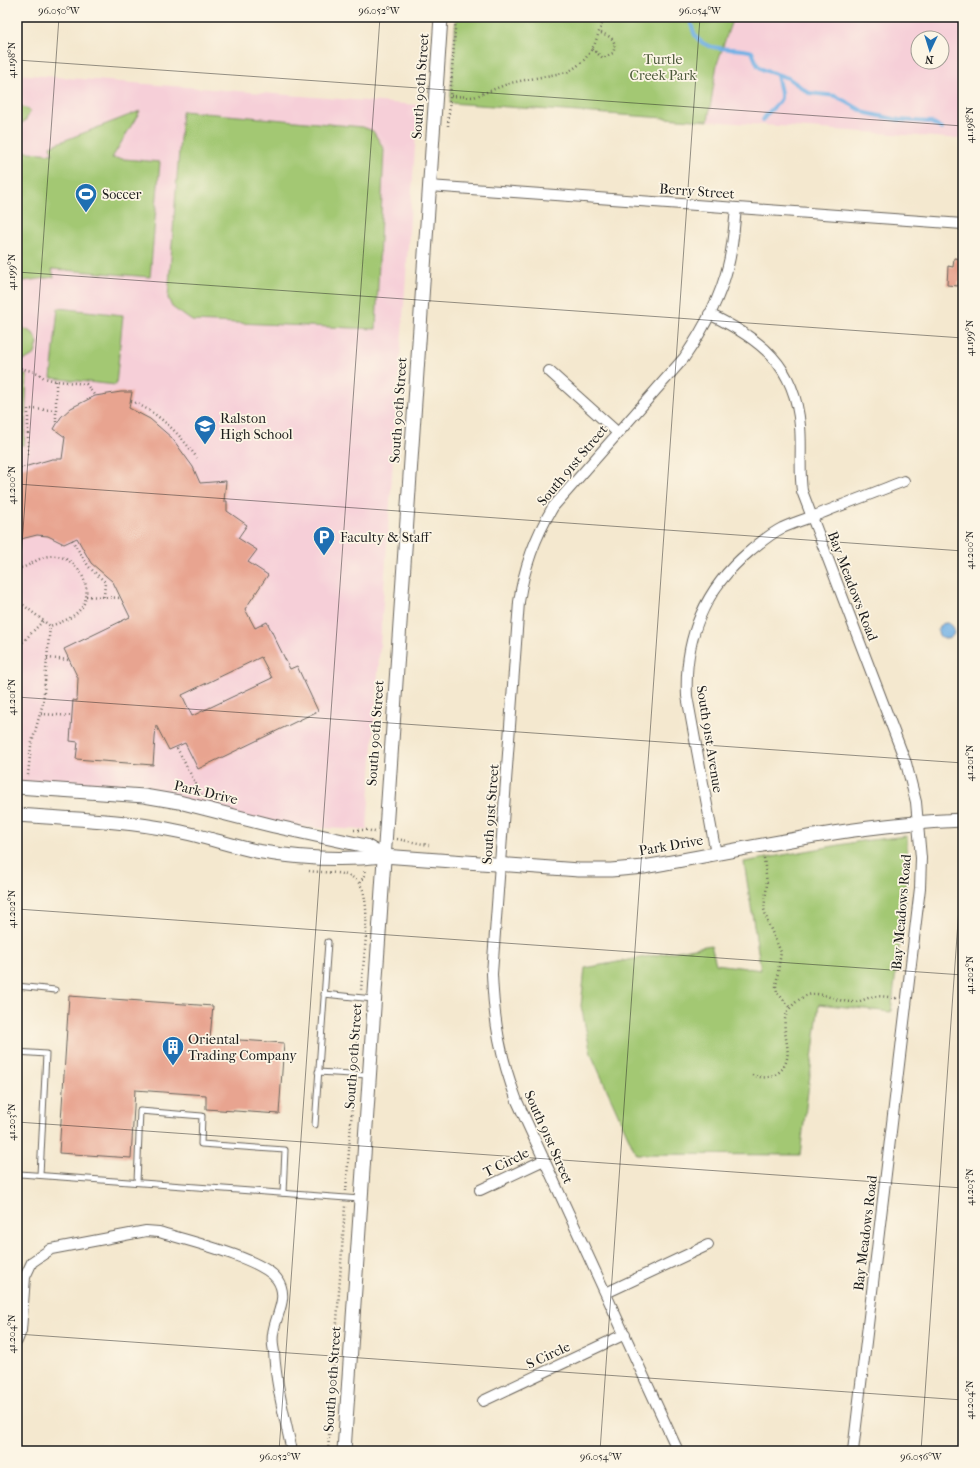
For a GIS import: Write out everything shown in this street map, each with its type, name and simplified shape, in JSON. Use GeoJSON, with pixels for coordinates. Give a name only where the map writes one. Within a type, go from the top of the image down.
{"type":"FeatureCollection","features":[{"type":"Feature","properties":{"kind":"street","name":"South 90th Street"},"geometry":{"type":"LineString","coordinates":[[344,1451],[373,999],[441,17]]}},
{"type":"Feature","properties":{"kind":"street","name":"Berry Street"},"geometry":{"type":"LineString","coordinates":[[429,186],[963,224]]}},
{"type":"Feature","properties":{"kind":"street","name":"South 91st Street"},"geometry":{"type":"LineString","coordinates":[[678,1451],[517,1101],[506,1073],[498,1042],[494,1013],[492,974],[519,602],[526,566],[537,535],[552,507],[684,358],[695,341],[718,297],[728,267],[736,208]]}},
{"type":"Feature","properties":{"kind":"street","name":"Bay Meadows Road"},"geometry":{"type":"LineString","coordinates":[[709,314],[737,327],[757,340],[778,362],[786,375],[798,410],[800,428],[800,475],[802,491],[906,763],[916,802],[921,858],[920,888],[853,1451]]}},
{"type":"Feature","properties":{"kind":"street"},"geometry":{"type":"LineString","coordinates":[[549,371],[617,432]]}},
{"type":"Feature","properties":{"kind":"street","name":"South 91st Avenue"},"geometry":{"type":"LineString","coordinates":[[716,854],[687,696],[687,666],[693,635],[700,614],[710,595],[723,577],[737,562],[768,536],[782,528],[904,481]]}},
{"type":"Feature","properties":{"kind":"street","name":"Park Drive"},"geometry":{"type":"LineString","coordinates":[[17,787],[144,796],[179,802],[274,826],[366,846],[383,856]]}},
{"type":"Feature","properties":{"kind":"street","name":"Park Drive"},"geometry":{"type":"LineString","coordinates":[[17,816],[144,825],[177,831],[255,850],[285,855],[362,858],[383,856],[579,870],[611,870],[644,866],[841,831],[918,821],[963,820]]}},
{"type":"Feature","properties":{"kind":"street","name":"T Circle"},"geometry":{"type":"LineString","coordinates":[[480,1190],[544,1160]]}},
{"type":"Feature","properties":{"kind":"street"},"geometry":{"type":"LineString","coordinates":[[17,1341],[21,1330],[25,1277],[32,1262],[51,1249],[152,1231],[238,1257],[264,1269],[277,1279],[282,1292],[282,1306],[273,1334],[274,1365],[292,1451]]}},
{"type":"Feature","properties":{"kind":"street"},"geometry":{"type":"LineString","coordinates":[[606,1293],[708,1245]]}},
{"type":"Feature","properties":{"kind":"street","name":"S Circle"},"geometry":{"type":"LineString","coordinates":[[483,1401],[625,1334]]}},
{"type":"Feature","properties":{"kind":"lane"},"geometry":{"type":"LineString","coordinates":[[314,1125],[328,942]]}},
{"type":"Feature","properties":{"kind":"lane"},"geometry":{"type":"LineString","coordinates":[[17,986],[55,990]]}},
{"type":"Feature","properties":{"kind":"lane"},"geometry":{"type":"LineString","coordinates":[[324,994],[373,999]]}},
{"type":"Feature","properties":{"kind":"lane"},"geometry":{"type":"LineString","coordinates":[[17,1052],[46,1054],[40,1175]]}},
{"type":"Feature","properties":{"kind":"lane"},"geometry":{"type":"LineString","coordinates":[[318,1072],[368,1075]]}},
{"type":"Feature","properties":{"kind":"lane"},"geometry":{"type":"LineString","coordinates":[[138,1182],[140,1111],[202,1116],[201,1144],[285,1150],[282,1193]]}},
{"type":"Feature","properties":{"kind":"lane"},"geometry":{"type":"LineString","coordinates":[[17,1172],[20,1174],[360,1199]]}},
{"type":"Feature","properties":{"kind":"path"},"geometry":{"type":"LineString","coordinates":[[456,17],[451,96],[474,97],[510,83],[567,72],[582,62],[592,49],[601,24],[607,17]]}},
{"type":"Feature","properties":{"kind":"path"},"geometry":{"type":"LineString","coordinates":[[592,49],[604,58],[609,57],[613,53],[616,46],[615,41],[610,37],[598,32]]}},
{"type":"Feature","properties":{"kind":"path"},"geometry":{"type":"LineString","coordinates":[[17,367],[38,373],[44,378],[56,381],[86,384],[95,396]]}},
{"type":"Feature","properties":{"kind":"path"},"geometry":{"type":"LineString","coordinates":[[56,381],[56,424]]}},
{"type":"Feature","properties":{"kind":"path"},"geometry":{"type":"LineString","coordinates":[[130,402],[143,407],[169,424],[197,458]]}},
{"type":"Feature","properties":{"kind":"path"},"geometry":{"type":"LineString","coordinates":[[28,454],[28,408],[56,410]]}},
{"type":"Feature","properties":{"kind":"path"},"geometry":{"type":"LineString","coordinates":[[72,540],[89,567],[105,582],[104,597]]}},
{"type":"Feature","properties":{"kind":"path"},"geometry":{"type":"LineString","coordinates":[[17,568],[22,568],[42,557],[51,556],[65,559],[78,568],[83,576],[86,585],[86,596],[82,606],[74,615],[50,626]]}},
{"type":"Feature","properties":{"kind":"path"},"geometry":{"type":"LineString","coordinates":[[86,596],[121,598]]}},
{"type":"Feature","properties":{"kind":"path"},"geometry":{"type":"LineString","coordinates":[[17,600],[50,626]]}},
{"type":"Feature","properties":{"kind":"path"},"geometry":{"type":"LineString","coordinates":[[17,648],[43,621]]}},
{"type":"Feature","properties":{"kind":"path"},"geometry":{"type":"LineString","coordinates":[[28,779],[30,746],[41,714],[50,626]]}},
{"type":"Feature","properties":{"kind":"path"},"geometry":{"type":"LineString","coordinates":[[47,658],[69,660]]}},
{"type":"Feature","properties":{"kind":"path"},"geometry":{"type":"LineString","coordinates":[[41,714],[72,716]]}},
{"type":"Feature","properties":{"kind":"path"},"geometry":{"type":"LineString","coordinates":[[177,748],[203,798]]}},
{"type":"Feature","properties":{"kind":"path"},"geometry":{"type":"LineString","coordinates":[[764,858],[767,884],[764,909],[768,923],[781,952],[776,986],[777,992],[790,1008]]}},
{"type":"Feature","properties":{"kind":"path"},"geometry":{"type":"LineString","coordinates":[[304,871],[341,874],[351,877],[360,883],[364,893],[365,905],[360,998],[328,1451]]}},
{"type":"Feature","properties":{"kind":"path"},"geometry":{"type":"LineString","coordinates":[[752,1075],[768,1078],[782,1069],[787,1062],[788,1053],[784,1026],[790,1008],[806,996],[823,994],[852,1002],[878,996],[896,998]]}},
{"type":"Feature","properties":{"kind":"shaded area"},"geometry":{"type":"Polygon","coordinates":[[[733,17],[963,17],[963,139],[708,121],[717,64],[733,17]]]}},
{"type":"Feature","properties":{"kind":"shaded area","name":"Ralston High School"},"geometry":{"type":"Polygon","coordinates":[[[17,74],[418,105],[367,830],[274,826],[144,796],[17,787],[17,74]]]}},
{"type":"Feature","properties":{"kind":"green space","name":"Turtle Creek Park"},"geometry":{"type":"Polygon","coordinates":[[[456,17],[733,17],[717,64],[708,121],[450,103],[456,17]]]}},
{"type":"Feature","properties":{"kind":"green space"},"geometry":{"type":"Polygon","coordinates":[[[17,104],[31,111],[25,121],[17,126],[17,104]]]}},
{"type":"Feature","properties":{"kind":"green space","name":"Soccer"},"geometry":{"type":"Polygon","coordinates":[[[140,111],[112,158],[160,162],[150,277],[52,269],[54,277],[17,282],[17,151],[53,154],[50,146],[140,111]]]}},
{"type":"Feature","properties":{"kind":"green space"},"geometry":{"type":"Polygon","coordinates":[[[182,111],[363,127],[373,131],[384,149],[376,329],[192,321],[172,307],[168,298],[182,111]]]}},
{"type":"Feature","properties":{"kind":"green space"},"geometry":{"type":"Polygon","coordinates":[[[58,308],[123,315],[116,385],[51,378],[58,308]]]}},
{"type":"Feature","properties":{"kind":"green space"},"geometry":{"type":"Polygon","coordinates":[[[23,328],[33,333],[38,343],[35,354],[25,360],[17,358],[17,330],[23,328]]]}},
{"type":"Feature","properties":{"kind":"green space"},"geometry":{"type":"Polygon","coordinates":[[[17,375],[27,375],[24,445],[17,445],[17,375]]]}},
{"type":"Feature","properties":{"kind":"green space"},"geometry":{"type":"Polygon","coordinates":[[[907,836],[907,881],[891,1012],[819,1004],[800,1155],[636,1154],[591,1054],[581,1006],[585,968],[711,945],[716,964],[761,970],[744,862],[862,841],[907,836]]]}},
{"type":"Feature","properties":{"kind":"water"},"geometry":{"type":"Polygon","coordinates":[[[946,623],[953,628],[954,631],[949,638],[946,639],[939,634],[938,631],[943,624],[946,623]]]}},
{"type":"Feature","properties":{"kind":"building"},"geometry":{"type":"Polygon","coordinates":[[[954,258],[963,259],[963,282],[959,282],[958,286],[947,285],[948,266],[953,267],[954,258]]]}},
{"type":"Feature","properties":{"kind":"building","name":"Ralston High School"},"geometry":{"type":"Polygon","coordinates":[[[132,392],[129,408],[150,419],[172,438],[193,467],[200,483],[226,481],[224,501],[227,501],[227,511],[247,525],[238,538],[257,550],[248,562],[268,575],[245,609],[255,628],[267,622],[290,669],[297,666],[318,711],[198,769],[185,743],[169,750],[156,725],[153,765],[76,759],[78,742],[70,741],[73,700],[77,701],[78,678],[64,649],[130,617],[113,582],[91,563],[77,538],[64,544],[48,536],[37,535],[17,540],[17,469],[52,459],[62,459],[65,437],[54,429],[61,417],[71,408],[95,396],[132,392]],[[261,657],[182,695],[192,716],[272,678],[261,657]]]}},
{"type":"Feature","properties":{"kind":"building","name":"Oriental Trading Company"},"geometry":{"type":"Polygon","coordinates":[[[69,996],[213,1006],[210,1038],[284,1043],[279,1114],[206,1109],[206,1095],[135,1090],[131,1158],[59,1153],[69,996]]]}},
{"type":"Feature","properties":{"kind":"waterway"},"geometry":{"type":"LineString","coordinates":[[688,17],[695,35],[706,45],[752,52],[758,66],[764,70],[788,78],[809,93],[836,96],[866,113],[899,120],[930,122],[942,129]]}},
{"type":"Feature","properties":{"kind":"waterway"},"geometry":{"type":"LineString","coordinates":[[763,120],[781,98],[777,75]]}},
{"type":"Feature","properties":{"kind":"place","name":"Soccer"},"geometry":{"type":"Point","coordinates":[86,214]}},
{"type":"Feature","properties":{"kind":"place","name":"Ralston High School"},"geometry":{"type":"Point","coordinates":[205,446]}},
{"type":"Feature","properties":{"kind":"place","name":"Faculty & Staff"},"geometry":{"type":"Point","coordinates":[324,556]}},
{"type":"Feature","properties":{"kind":"place","name":"Oriental Trading Company"},"geometry":{"type":"Point","coordinates":[173,1066]}}]}
